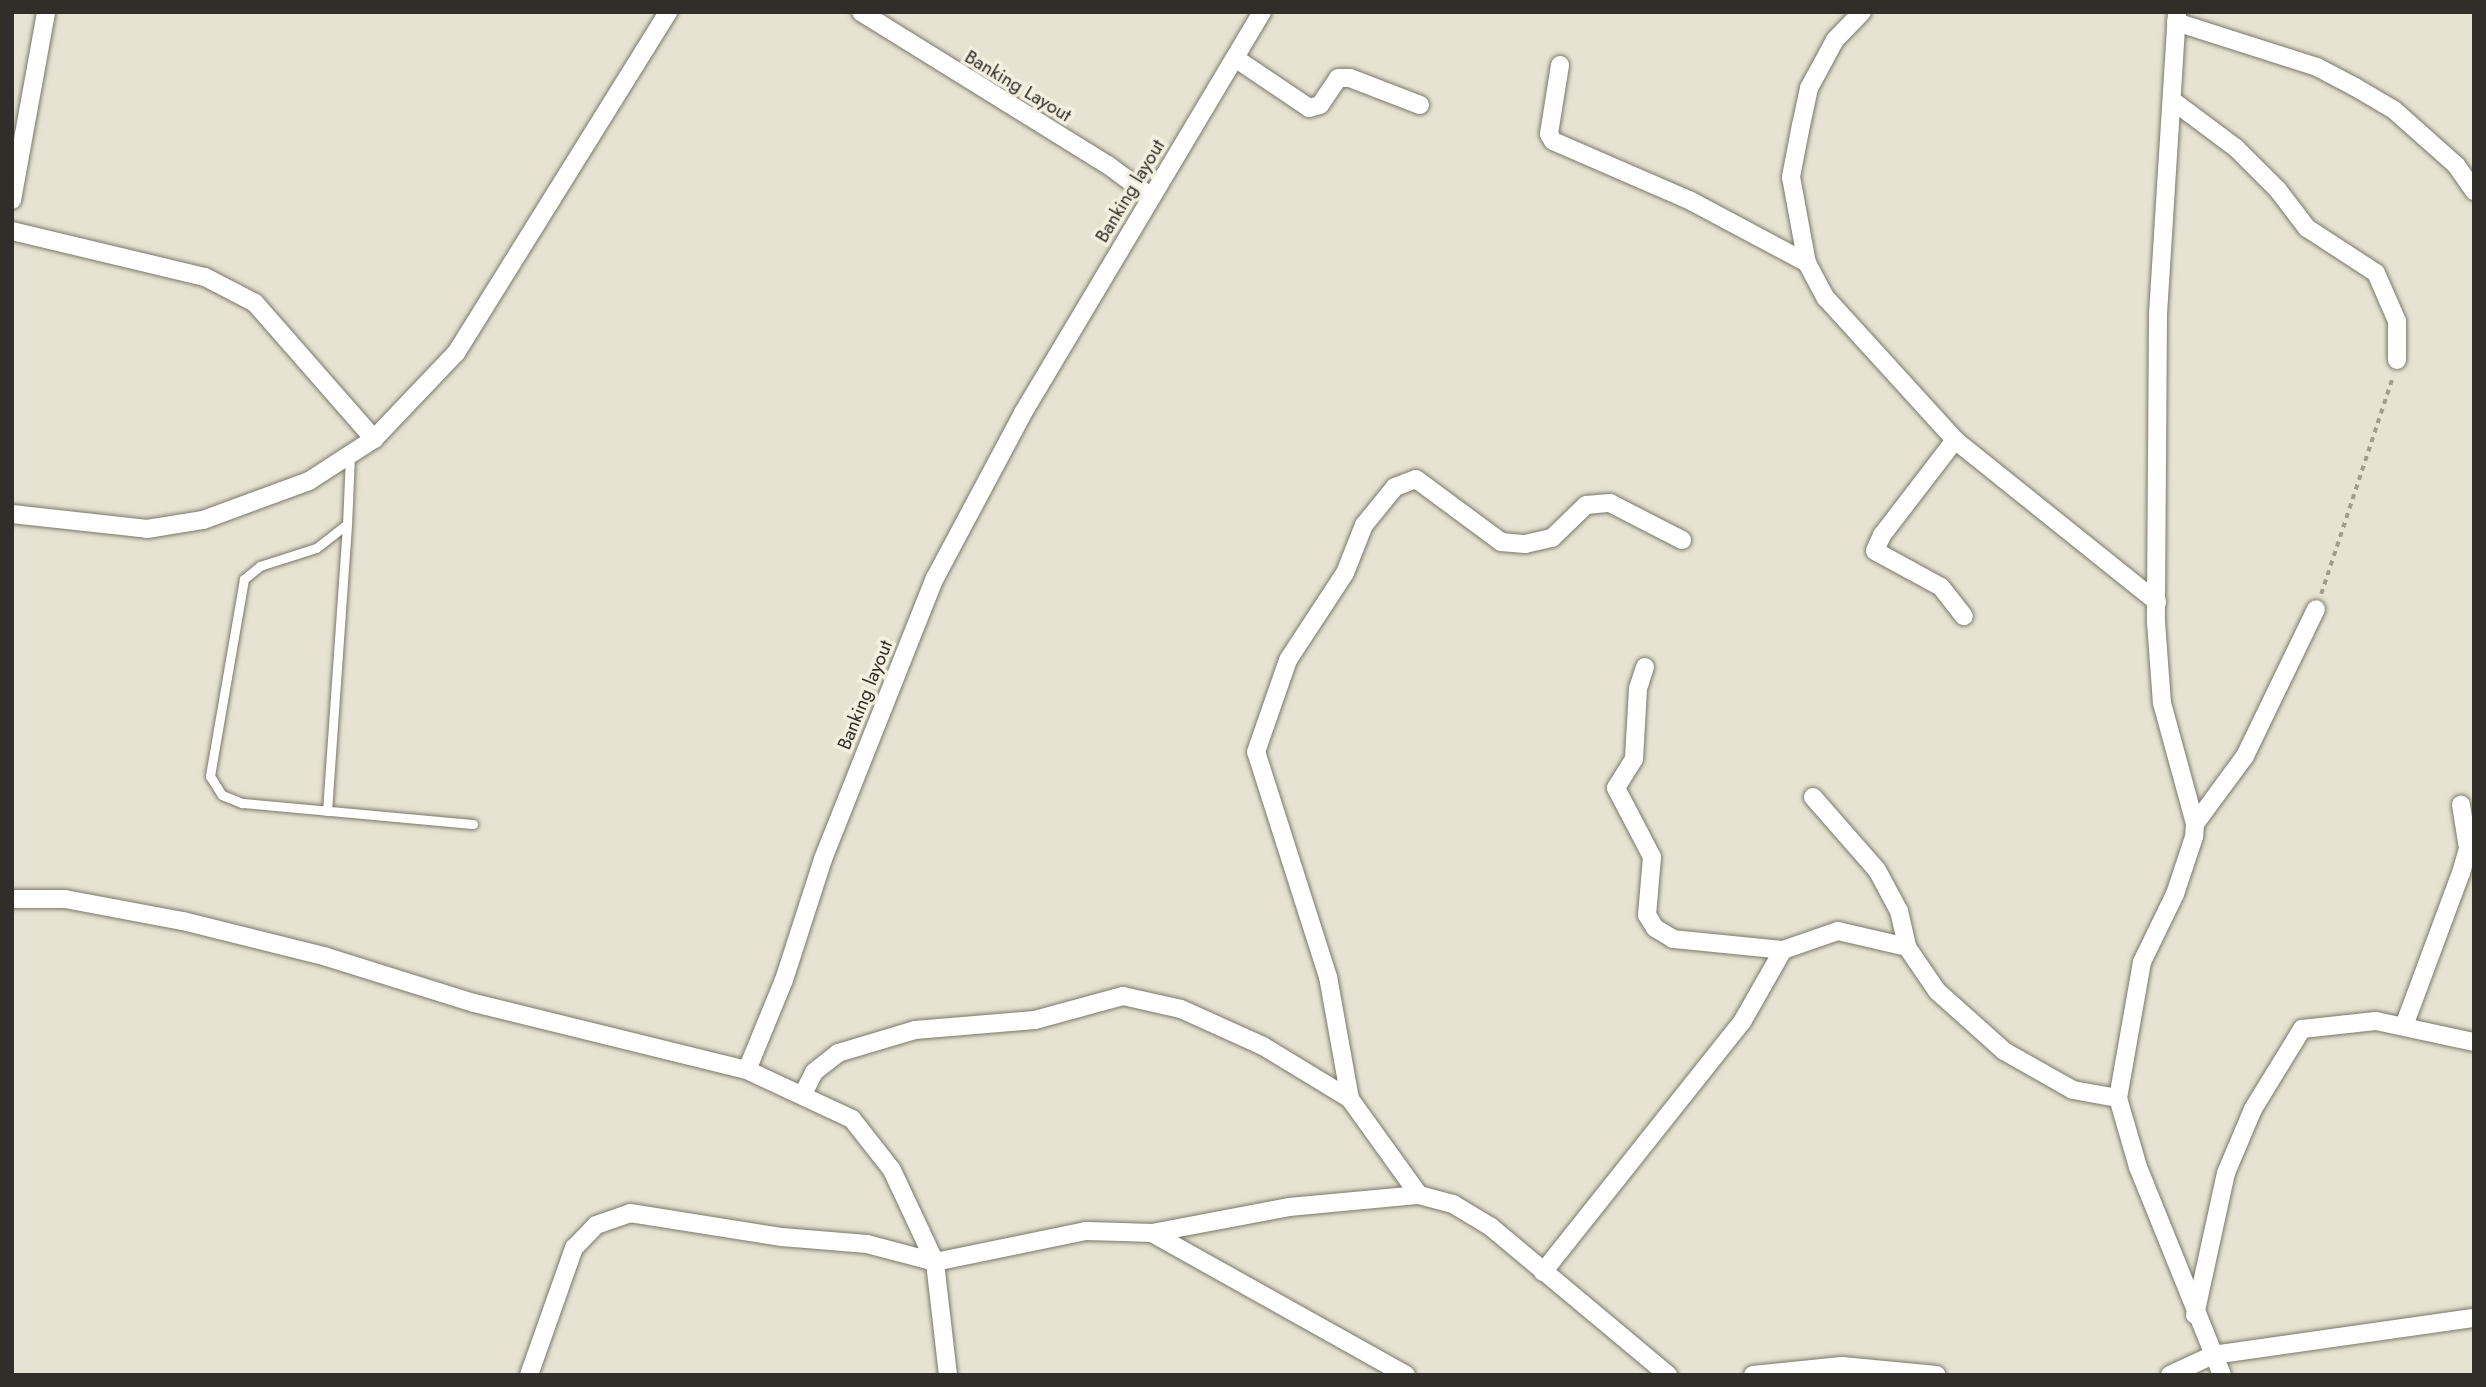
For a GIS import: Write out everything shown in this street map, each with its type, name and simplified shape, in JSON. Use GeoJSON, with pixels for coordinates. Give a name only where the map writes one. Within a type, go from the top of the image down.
{"type":"FeatureCollection","features":[{"type":"Feature","properties":{"kind":"street"},"geometry":{"type":"LineString","coordinates":[[12,200],[46,12]]}},
{"type":"Feature","properties":{"kind":"street"},"geometry":{"type":"LineString","coordinates":[[12,514],[147,529],[203,520],[309,481],[374,439],[456,353],[668,12]]}},
{"type":"Feature","properties":{"kind":"street","name":"Banking Layout"},"geometry":{"type":"LineString","coordinates":[[861,12],[1108,165],[1151,197]]}},
{"type":"Feature","properties":{"kind":"street","name":"Banking layout"},"geometry":{"type":"LineString","coordinates":[[747,1070],[784,980],[823,859],[934,578],[1023,413],[1262,12]]}},
{"type":"Feature","properties":{"kind":"street"},"geometry":{"type":"LineString","coordinates":[[1862,12],[1835,40],[1809,88],[1803,113],[1791,177],[1807,263],[1826,298],[1955,440],[2157,602]]}},
{"type":"Feature","properties":{"kind":"street"},"geometry":{"type":"LineString","coordinates":[[2194,824],[2162,703],[2157,602],[2158,316],[2176,17],[2317,67],[2356,87],[2395,110],[2456,165],[2474,191]]}},
{"type":"Feature","properties":{"kind":"street"},"geometry":{"type":"LineString","coordinates":[[1235,58],[1309,108],[1320,105],[1338,78],[1350,78],[1420,105]]}},
{"type":"Feature","properties":{"kind":"street"},"geometry":{"type":"LineString","coordinates":[[1560,65],[1549,134],[1553,141],[1691,201],[1807,263]]}},
{"type":"Feature","properties":{"kind":"street"},"geometry":{"type":"LineString","coordinates":[[2173,101],[2236,148],[2278,190],[2307,228],[2376,273],[2397,321],[2398,360]]}},
{"type":"Feature","properties":{"kind":"street"},"geometry":{"type":"LineString","coordinates":[[12,231],[205,277],[255,303],[374,439]]}},
{"type":"Feature","properties":{"kind":"street"},"geometry":{"type":"LineString","coordinates":[[1955,440],[1882,535],[1875,551],[1941,587],[1964,616]]}},
{"type":"Feature","properties":{"kind":"street"},"geometry":{"type":"LineString","coordinates":[[1350,1100],[1328,977],[1256,752],[1288,660],[1345,573],[1364,525],[1395,487],[1416,479],[1501,542],[1552,538],[1586,505],[1610,503],[1682,540]]}},
{"type":"Feature","properties":{"kind":"street"},"geometry":{"type":"LineString","coordinates":[[2222,1375],[2195,1316],[2138,1167],[2118,1098],[2142,962],[2175,894],[2194,824],[2245,756],[2316,609]]}},
{"type":"Feature","properties":{"kind":"street"},"geometry":{"type":"LineString","coordinates":[[1645,667],[1638,689],[1634,759],[1616,788],[1652,857],[1647,915],[1655,929],[1673,939],[1783,950],[1838,931],[1907,947]]}},
{"type":"Feature","properties":{"kind":"street"},"geometry":{"type":"LineString","coordinates":[[1813,797],[1877,870],[1899,911],[1907,947],[1937,991],[2004,1051],[2074,1090],[2118,1098]]}},
{"type":"Feature","properties":{"kind":"street"},"geometry":{"type":"LineString","coordinates":[[2404,1026],[2462,873],[2468,848],[2461,805]]}},
{"type":"Feature","properties":{"kind":"street"},"geometry":{"type":"LineString","coordinates":[[12,899],[65,899],[183,921],[327,957],[474,1003],[747,1070],[803,1094],[852,1119],[877,1150],[913,1209],[935,1262],[948,1375]]}},
{"type":"Feature","properties":{"kind":"street"},"geometry":{"type":"LineString","coordinates":[[1543,1272],[1742,1022],[1783,950]]}},
{"type":"Feature","properties":{"kind":"street"},"geometry":{"type":"LineString","coordinates":[[803,1094],[814,1072],[838,1053],[915,1030],[1035,1020],[1123,996],[1181,1009],[1263,1046],[1350,1100],[1419,1195]]}},
{"type":"Feature","properties":{"kind":"street"},"geometry":{"type":"LineString","coordinates":[[2195,1316],[2226,1173],[2253,1109],[2302,1029],[2376,1021],[2474,1042]]}},
{"type":"Feature","properties":{"kind":"street"},"geometry":{"type":"LineString","coordinates":[[529,1375],[574,1248],[596,1225],[630,1213],[782,1237],[867,1244],[935,1262],[1086,1231],[1152,1233],[1289,1207],[1419,1195],[1453,1204],[1482,1221],[1668,1375]]}},
{"type":"Feature","properties":{"kind":"street"},"geometry":{"type":"LineString","coordinates":[[1152,1233],[1406,1375]]}},
{"type":"Feature","properties":{"kind":"street"},"geometry":{"type":"LineString","coordinates":[[2170,1375],[2213,1355],[2474,1318]]}},
{"type":"Feature","properties":{"kind":"street"},"geometry":{"type":"LineString","coordinates":[[1753,1375],[1842,1367],[1937,1375]]}},
{"type":"Feature","properties":{"kind":"lane"},"geometry":{"type":"LineString","coordinates":[[327,811],[351,454]]}},
{"type":"Feature","properties":{"kind":"lane"},"geometry":{"type":"LineString","coordinates":[[347,524],[316,548],[260,566],[244,579],[210,776],[222,795],[242,803],[473,824]]}},
{"type":"Feature","properties":{"kind":"path"},"geometry":{"type":"LineString","coordinates":[[2316,609],[2362,481],[2398,360]]}}]}
